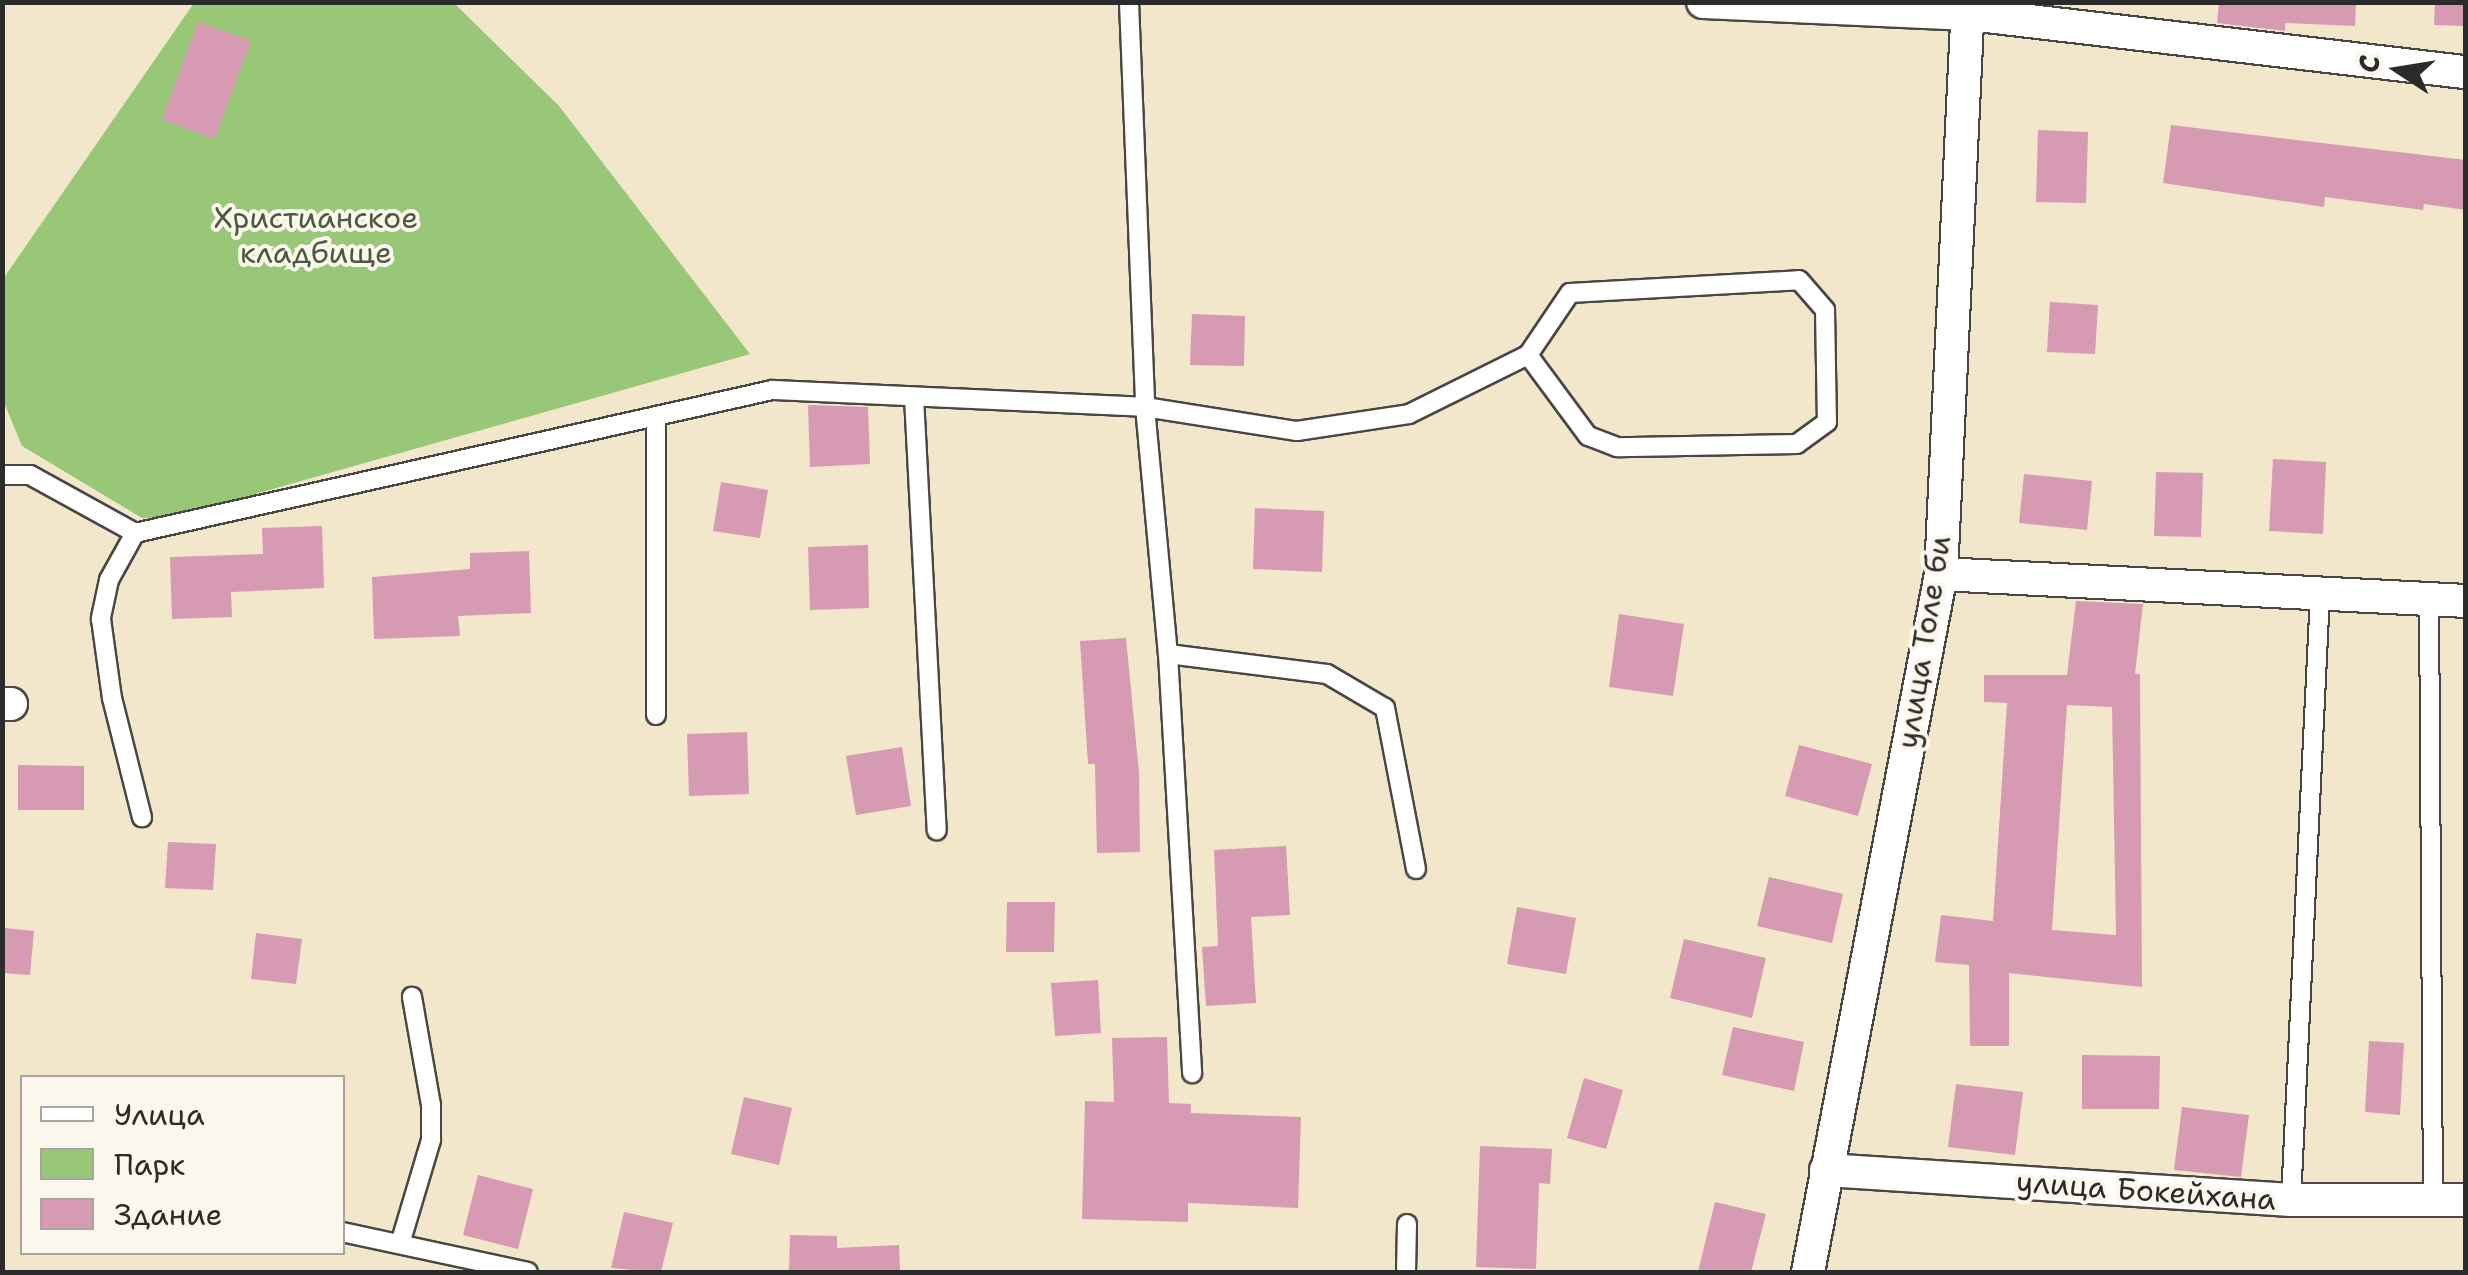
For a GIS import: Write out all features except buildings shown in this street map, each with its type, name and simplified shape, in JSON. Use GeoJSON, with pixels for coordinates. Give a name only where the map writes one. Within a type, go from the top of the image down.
{"type":"FeatureCollection","features":[{"type":"Feature","properties":{"kind":"street"},"geometry":{"type":"LineString","coordinates":[[1703,2],[1970,8],[2466,72]]}},
{"type":"Feature","properties":{"kind":"street","name":"улица Толе би"},"geometry":{"type":"LineString","coordinates":[[1808,1272],[1941,574],[1970,8]]}},
{"type":"Feature","properties":{"kind":"street"},"geometry":{"type":"LineString","coordinates":[[1941,574],[2466,601]]}},
{"type":"Feature","properties":{"kind":"street","name":"улица Бокейхана"},"geometry":{"type":"LineString","coordinates":[[1826,1170],[2290,1200],[2449,1200]]}},
{"type":"Feature","properties":{"kind":"lane"},"geometry":{"type":"LineString","coordinates":[[1128,2],[1145,407],[1168,654],[1192,1073]]}},
{"type":"Feature","properties":{"kind":"lane"},"geometry":{"type":"LineString","coordinates":[[2,475],[30,475],[134,533],[772,390],[1145,407],[1298,431],[1409,414],[1528,355],[1570,294],[1799,280],[1825,310],[1827,422],[1796,444],[1617,447],[1588,436],[1528,355]]}},
{"type":"Feature","properties":{"kind":"lane"},"geometry":{"type":"LineString","coordinates":[[914,397],[937,830]]}},
{"type":"Feature","properties":{"kind":"lane"},"geometry":{"type":"LineString","coordinates":[[656,416],[656,715]]}},
{"type":"Feature","properties":{"kind":"lane"},"geometry":{"type":"LineString","coordinates":[[134,533],[109,580],[101,619],[112,698],[142,817]]}},
{"type":"Feature","properties":{"kind":"lane"},"geometry":{"type":"LineString","coordinates":[[2290,1200],[2320,593]]}},
{"type":"Feature","properties":{"kind":"lane"},"geometry":{"type":"LineString","coordinates":[[2429,599],[2449,1200]]}},
{"type":"Feature","properties":{"kind":"lane"},"geometry":{"type":"LineString","coordinates":[[1168,654],[1327,674],[1385,708],[1416,868]]}},
{"type":"Feature","properties":{"kind":"lane"},"geometry":{"type":"LineString","coordinates":[[400,1244],[431,1140],[431,1105],[412,997]]}},
{"type":"Feature","properties":{"kind":"lane"},"geometry":{"type":"LineString","coordinates":[[1406,1224],[1406,1272]]}},
{"type":"Feature","properties":{"kind":"lane"},"geometry":{"type":"LineString","coordinates":[[345,1233],[528,1272]]}},
{"type":"Feature","properties":{"kind":"green space","name":"Христианское кладбище"},"geometry":{"type":"Polygon","coordinates":[[[194,3],[454,3],[559,106],[750,354],[174,517],[142,518],[22,446],[3,400],[3,279],[194,3]]]}}]}
